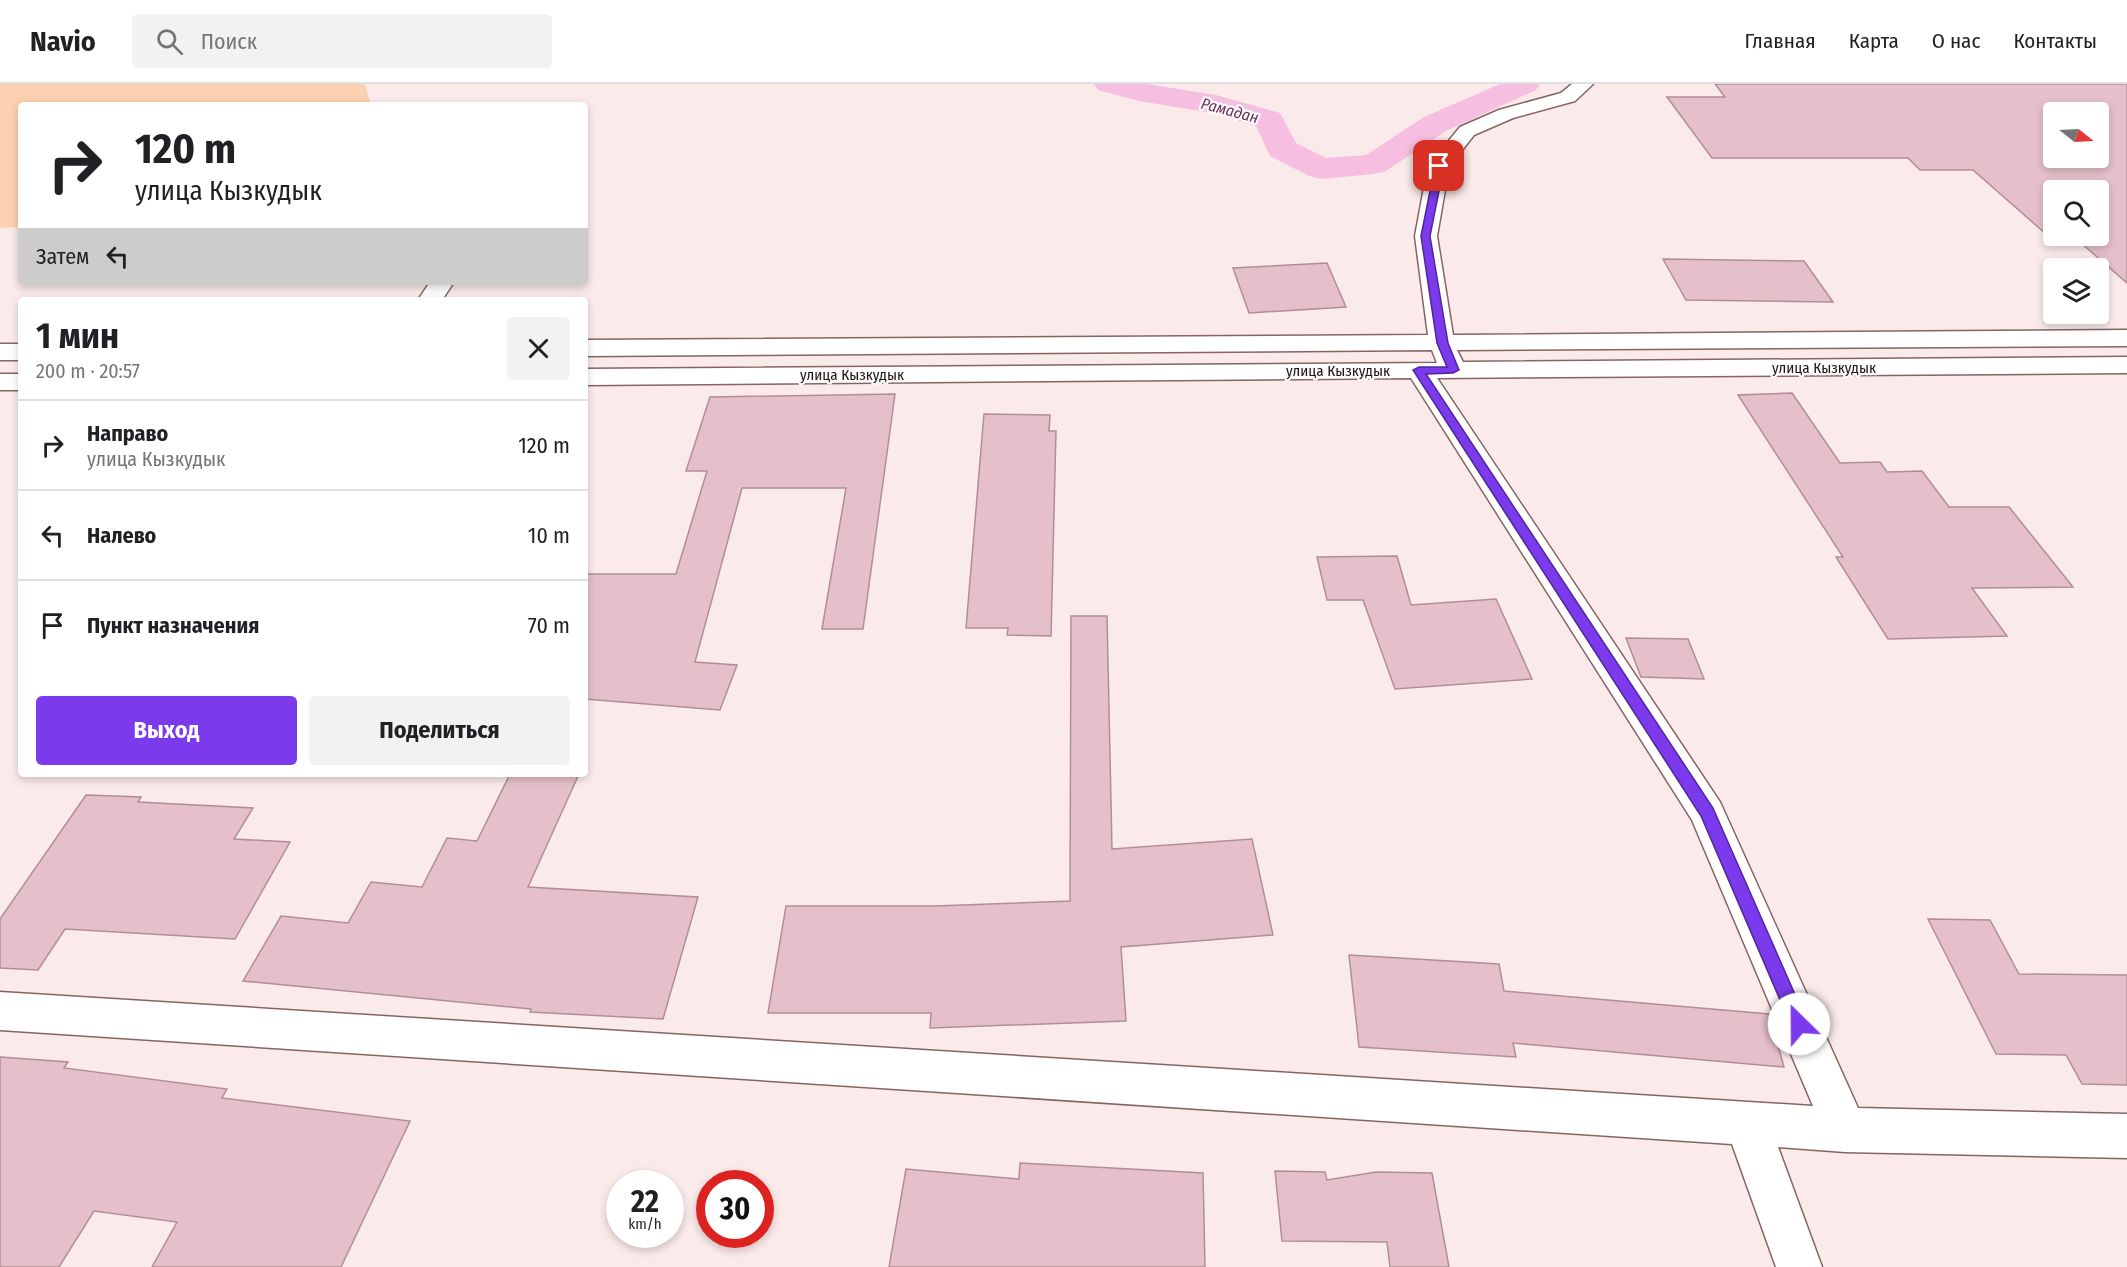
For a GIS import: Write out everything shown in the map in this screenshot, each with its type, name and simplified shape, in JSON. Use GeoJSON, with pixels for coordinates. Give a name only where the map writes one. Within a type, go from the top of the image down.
{"type":"FeatureCollection","features":[{"type":"Feature","properties":{"kind":"street"},"geometry":{"type":"LineString","coordinates":[[1453,370],[1442,343],[1426,236],[1439,166],[1467,131],[1506,114],[1569,98],[1582,84]]}},
{"type":"Feature","properties":{"kind":"street"},"geometry":{"type":"LineString","coordinates":[[588,348],[2127,338]]}},
{"type":"Feature","properties":{"kind":"street"},"geometry":{"type":"LineString","coordinates":[[1716,341],[1734,368]]}},
{"type":"Feature","properties":{"kind":"street"},"geometry":{"type":"LineString","coordinates":[[1102,345],[1111,373]]}},
{"type":"Feature","properties":{"kind":"street"},"geometry":{"type":"LineString","coordinates":[[0,352],[18,352]]}},
{"type":"Feature","properties":{"kind":"street","name":"улица Кызкудык"},"geometry":{"type":"LineString","coordinates":[[588,377],[2127,365]]}},
{"type":"Feature","properties":{"kind":"street"},"geometry":{"type":"LineString","coordinates":[[1419,370],[1707,813],[1845,1130]]}},
{"type":"Feature","properties":{"kind":"street"},"geometry":{"type":"LineString","coordinates":[[0,382],[18,382]]}},
{"type":"Feature","properties":{"kind":"street"},"geometry":{"type":"LineString","coordinates":[[0,1011],[1845,1130],[2127,1137]]}},
{"type":"Feature","properties":{"kind":"street"},"geometry":{"type":"LineString","coordinates":[[1747,1124],[1799,1267]]}},
{"type":"Feature","properties":{"kind":"shaded area"},"geometry":{"type":"Polygon","coordinates":[[[0,84],[365,84],[370,102],[18,102],[18,227],[0,228],[0,84]]]}},
{"type":"Feature","properties":{"kind":"building"},"geometry":{"type":"Polygon","coordinates":[[[1715,84],[2127,84],[2127,283],[2109,267],[2109,258],[2098,258],[2084,246],[2109,246],[2109,180],[2043,180],[2043,231],[1973,170],[1920,170],[1908,158],[1712,158],[1667,97],[1725,97],[1715,84]]]}},
{"type":"Feature","properties":{"kind":"building"},"geometry":{"type":"Polygon","coordinates":[[[1663,259],[1804,261],[1833,302],[1686,300],[1663,259]]]}},
{"type":"Feature","properties":{"kind":"building"},"geometry":{"type":"Polygon","coordinates":[[[1327,263],[1346,307],[1249,313],[1233,268],[1327,263]]]}},
{"type":"Feature","properties":{"kind":"building"},"geometry":{"type":"Polygon","coordinates":[[[1792,393],[1840,463],[1880,462],[1887,472],[1922,471],[1949,507],[2009,507],[2073,587],[1972,588],[2007,636],[1888,639],[1836,557],[1843,557],[1738,395],[1792,393]]]}},
{"type":"Feature","properties":{"kind":"building"},"geometry":{"type":"Polygon","coordinates":[[[895,394],[863,629],[822,629],[846,488],[742,488],[695,662],[737,665],[720,710],[588,699],[588,574],[676,574],[707,471],[686,471],[710,397],[895,394]]]}},
{"type":"Feature","properties":{"kind":"building"},"geometry":{"type":"Polygon","coordinates":[[[984,414],[1050,415],[1049,431],[1056,431],[1051,636],[1007,635],[1008,628],[966,628],[984,414]]]}},
{"type":"Feature","properties":{"kind":"building"},"geometry":{"type":"Polygon","coordinates":[[[1397,556],[1411,605],[1496,599],[1532,679],[1395,689],[1363,600],[1327,600],[1317,557],[1397,556]]]}},
{"type":"Feature","properties":{"kind":"building"},"geometry":{"type":"Polygon","coordinates":[[[1071,616],[1107,616],[1112,849],[1252,839],[1273,935],[1121,947],[1126,1021],[930,1028],[931,1013],[768,1013],[786,906],[935,906],[1070,901],[1071,616]]]}},
{"type":"Feature","properties":{"kind":"building"},"geometry":{"type":"Polygon","coordinates":[[[1626,638],[1688,639],[1704,679],[1641,677],[1626,638]]]}},
{"type":"Feature","properties":{"kind":"building"},"geometry":{"type":"Polygon","coordinates":[[[509,777],[578,777],[528,887],[698,897],[663,1019],[530,1012],[531,1009],[243,981],[281,916],[348,923],[371,882],[422,887],[447,838],[477,841],[509,777]]]}},
{"type":"Feature","properties":{"kind":"building"},"geometry":{"type":"Polygon","coordinates":[[[86,795],[141,797],[138,802],[253,808],[234,839],[290,842],[235,939],[65,929],[38,970],[0,968],[0,919],[86,795]]]}},
{"type":"Feature","properties":{"kind":"building"},"geometry":{"type":"Polygon","coordinates":[[[1928,919],[1990,920],[2019,974],[2127,975],[2127,1085],[2082,1084],[2066,1055],[1996,1054],[1928,919]]]}},
{"type":"Feature","properties":{"kind":"building"},"geometry":{"type":"Polygon","coordinates":[[[1349,955],[1499,964],[1504,991],[1769,1014],[1784,1067],[1513,1043],[1516,1057],[1359,1047],[1349,955]]]}},
{"type":"Feature","properties":{"kind":"building"},"geometry":{"type":"Polygon","coordinates":[[[0,1057],[68,1062],[64,1068],[227,1089],[222,1098],[410,1121],[341,1267],[152,1267],[177,1222],[94,1211],[59,1267],[0,1267],[0,1057]]]}},
{"type":"Feature","properties":{"kind":"building"},"geometry":{"type":"Polygon","coordinates":[[[1020,1163],[1203,1173],[1205,1267],[889,1267],[906,1169],[1019,1179],[1020,1163]]]}},
{"type":"Feature","properties":{"kind":"building"},"geometry":{"type":"Polygon","coordinates":[[[1275,1171],[1325,1172],[1327,1180],[1376,1172],[1432,1173],[1449,1267],[1390,1267],[1387,1242],[1282,1241],[1275,1171]]]}},
{"type":"Feature","properties":{"kind":"waterway","name":"Рамадан"},"geometry":{"type":"LineString","coordinates":[[1109,84],[1139,92],[1216,104],[1269,120],[1282,149],[1321,169],[1374,164],[1435,124],[1525,84]]}},
{"type":"Feature","properties":{"kind":"route"},"geometry":{"type":"LineString","coordinates":[[1439,166],[1426,236],[1442,343],[1453,370],[1419,370],[1707,813],[1799,1024]]}}]}
